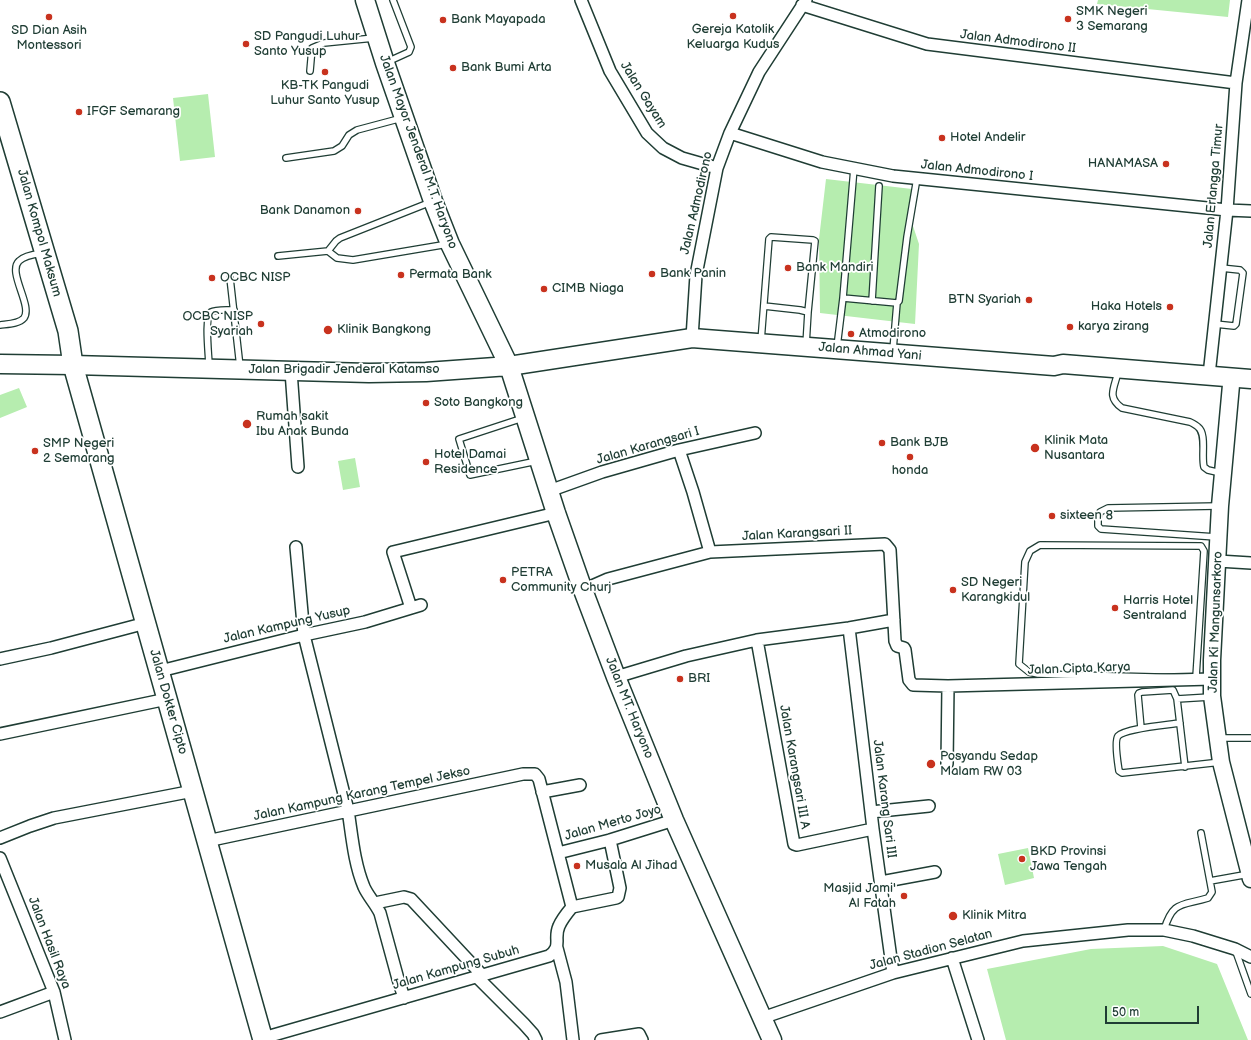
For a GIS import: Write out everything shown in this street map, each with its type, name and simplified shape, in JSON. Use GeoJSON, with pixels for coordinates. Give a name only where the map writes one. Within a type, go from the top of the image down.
{"type":"FeatureCollection","features":[{"type":"Feature","properties":{"kind":"highway","name":"Jalan Kompol Maksum"},"geometry":{"type":"LineString","coordinates":[[0,102],[68,331],[73,365]]}},
{"type":"Feature","properties":{"kind":"highway","name":"Jalan Dokter Cipto"},"geometry":{"type":"LineString","coordinates":[[73,365],[263,1039]]}},
{"type":"Feature","properties":{"kind":"main road","name":"Jalan Mayor Jenderal M.T. Haryono"},"geometry":{"type":"LineString","coordinates":[[365,0],[376,37],[433,201],[450,244],[509,366]]}},
{"type":"Feature","properties":{"kind":"main road","name":"Jalan Ahmad Yani"},"geometry":{"type":"LineString","coordinates":[[689,338],[1054,366],[1063,364],[1231,381],[1251,379]]}},
{"type":"Feature","properties":{"kind":"main road","name":"Jalan Brigadir Jenderal Katamso"},"geometry":{"type":"LineString","coordinates":[[0,364],[369,373],[426,372],[509,366],[689,338]]}},
{"type":"Feature","properties":{"kind":"main road","name":"Jalan MT. Haryono"},"geometry":{"type":"LineString","coordinates":[[509,366],[548,491],[616,677],[674,820],[772,1040]]}},
{"type":"Feature","properties":{"kind":"main road","name":"Jalan Ahmad Yani"},"geometry":{"type":"LineString","coordinates":[[1054,366],[1059,371],[1117,376],[1209,379]]}},
{"type":"Feature","properties":{"kind":"main road","name":"Jalan Ahmad Yani"},"geometry":{"type":"LineString","coordinates":[[1231,381],[1251,387]]}},
{"type":"Feature","properties":{"kind":"main road","name":"Jalan Ki Mangunsarkoro"},"geometry":{"type":"LineString","coordinates":[[1231,381],[1220,506],[1218,561],[1205,657],[1212,679],[1212,696],[1221,762],[1250,877]]}},
{"type":"Feature","properties":{"kind":"street","name":"Jalan Gayam"},"geometry":{"type":"LineString","coordinates":[[581,0],[610,71],[647,133],[663,148],[682,158],[718,168]]}},
{"type":"Feature","properties":{"kind":"street","name":"Jalan Erlangga Timur"},"geometry":{"type":"LineString","coordinates":[[1209,379],[1227,210],[1236,83],[1248,0]]}},
{"type":"Feature","properties":{"kind":"street","name":"Jalan Admodirono"},"geometry":{"type":"LineString","coordinates":[[689,338],[696,275],[718,168],[730,133],[759,72],[804,3]]}},
{"type":"Feature","properties":{"kind":"street","name":"Jalan Admodirono II"},"geometry":{"type":"LineString","coordinates":[[804,3],[927,44],[1236,83]]}},
{"type":"Feature","properties":{"kind":"street","name":"Jalan Admodirono I"},"geometry":{"type":"LineString","coordinates":[[730,133],[822,162],[893,176],[1227,210],[1251,211]]}},
{"type":"Feature","properties":{"kind":"street"},"geometry":{"type":"LineString","coordinates":[[291,371],[298,467]]}},
{"type":"Feature","properties":{"kind":"street","name":"Jalan Karangsari I"},"geometry":{"type":"LineString","coordinates":[[548,491],[602,472],[679,450],[755,434]]}},
{"type":"Feature","properties":{"kind":"street"},"geometry":{"type":"LineString","coordinates":[[679,450],[710,552]]}},
{"type":"Feature","properties":{"kind":"street","name":"Jalan Kampung Yusup"},"geometry":{"type":"LineString","coordinates":[[160,671],[187,663],[304,635],[365,622],[416,607],[393,552],[556,513]]}},
{"type":"Feature","properties":{"kind":"street","name":"Jalan Karangsari II"},"geometry":{"type":"LineString","coordinates":[[583,590],[608,579],[710,552],[885,544],[890,550],[894,620]]}},
{"type":"Feature","properties":{"kind":"street"},"geometry":{"type":"LineString","coordinates":[[296,547],[304,635],[348,810],[359,874],[365,889],[380,913],[404,998]]}},
{"type":"Feature","properties":{"kind":"street"},"geometry":{"type":"LineString","coordinates":[[1218,561],[1251,563]]}},
{"type":"Feature","properties":{"kind":"street"},"geometry":{"type":"LineString","coordinates":[[616,677],[686,656],[757,640],[850,628],[894,620]]}},
{"type":"Feature","properties":{"kind":"street","name":"Jalan Cipta Karya"},"geometry":{"type":"LineString","coordinates":[[894,620],[896,644],[897,646],[904,648],[910,683],[917,686],[1212,679]]}},
{"type":"Feature","properties":{"kind":"street"},"geometry":{"type":"LineString","coordinates":[[0,659],[51,648],[146,623]]}},
{"type":"Feature","properties":{"kind":"street","name":"Jalan Karang Sari III"},"geometry":{"type":"LineString","coordinates":[[850,628],[873,829],[893,973]]}},
{"type":"Feature","properties":{"kind":"street","name":"Jalan Karangsari III A"},"geometry":{"type":"LineString","coordinates":[[757,640],[794,844],[798,845],[873,829]]}},
{"type":"Feature","properties":{"kind":"street"},"geometry":{"type":"LineString","coordinates":[[947,764],[948,686]]}},
{"type":"Feature","properties":{"kind":"street"},"geometry":{"type":"LineString","coordinates":[[0,734],[167,699]]}},
{"type":"Feature","properties":{"kind":"street","name":"Jalan Kampung Karang Tempel Jekso"},"geometry":{"type":"LineString","coordinates":[[207,841],[523,774]]}},
{"type":"Feature","properties":{"kind":"street","name":"Jalan Merto Joyo"},"geometry":{"type":"LineString","coordinates":[[523,774],[535,774],[539,779],[558,853],[610,840],[674,820]]}},
{"type":"Feature","properties":{"kind":"street"},"geometry":{"type":"LineString","coordinates":[[542,792],[580,785]]}},
{"type":"Feature","properties":{"kind":"street"},"geometry":{"type":"LineString","coordinates":[[0,838],[54,818],[193,791]]}},
{"type":"Feature","properties":{"kind":"street"},"geometry":{"type":"LineString","coordinates":[[871,812],[929,806]]}},
{"type":"Feature","properties":{"kind":"street"},"geometry":{"type":"LineString","coordinates":[[573,1040],[566,982],[557,948],[556,935],[558,927],[572,907],[618,897],[620,888],[610,840]]}},
{"type":"Feature","properties":{"kind":"street"},"geometry":{"type":"LineString","coordinates":[[558,853],[572,907]]}},
{"type":"Feature","properties":{"kind":"street","name":"Jalan Hasil Raya"},"geometry":{"type":"LineString","coordinates":[[0,858],[54,992],[65,1040]]}},
{"type":"Feature","properties":{"kind":"street"},"geometry":{"type":"LineString","coordinates":[[881,882],[935,872]]}},
{"type":"Feature","properties":{"kind":"street"},"geometry":{"type":"LineString","coordinates":[[375,903],[404,897],[410,899],[524,1024],[536,1040]]}},
{"type":"Feature","properties":{"kind":"street","name":"Jalan Stadion Selatan"},"geometry":{"type":"LineString","coordinates":[[762,1018],[893,973],[1023,941],[1128,930],[1164,930],[1193,936],[1235,949],[1251,957]]}},
{"type":"Feature","properties":{"kind":"street","name":"Jalan Kampung Subuh"},"geometry":{"type":"LineString","coordinates":[[263,1039],[549,956],[557,948]]}},
{"type":"Feature","properties":{"kind":"street"},"geometry":{"type":"LineString","coordinates":[[952,958],[978,1040]]}},
{"type":"Feature","properties":{"kind":"street"},"geometry":{"type":"LineString","coordinates":[[0,1012],[54,992]]}},
{"type":"Feature","properties":{"kind":"street"},"geometry":{"type":"LineString","coordinates":[[601,1040],[639,1034],[642,1040]]}},
{"type":"Feature","properties":{"kind":"lane"},"geometry":{"type":"LineString","coordinates":[[385,63],[409,52],[411,46],[393,0]]}},
{"type":"Feature","properties":{"kind":"lane"},"geometry":{"type":"LineString","coordinates":[[310,71],[312,48],[324,43],[376,37]]}},
{"type":"Feature","properties":{"kind":"lane"},"geometry":{"type":"LineString","coordinates":[[286,158],[334,150],[342,146],[349,135],[357,130],[404,117]]}},
{"type":"Feature","properties":{"kind":"lane"},"geometry":{"type":"LineString","coordinates":[[836,350],[843,298],[854,168]]}},
{"type":"Feature","properties":{"kind":"lane"},"geometry":{"type":"LineString","coordinates":[[892,354],[896,303],[900,298],[906,237],[917,178]]}},
{"type":"Feature","properties":{"kind":"lane"},"geometry":{"type":"LineString","coordinates":[[872,301],[879,186]]}},
{"type":"Feature","properties":{"kind":"lane"},"geometry":{"type":"LineString","coordinates":[[278,256],[328,251],[340,238],[433,201]]}},
{"type":"Feature","properties":{"kind":"lane"},"geometry":{"type":"LineString","coordinates":[[761,343],[770,238],[813,240],[815,241],[806,346]]}},
{"type":"Feature","properties":{"kind":"lane"},"geometry":{"type":"LineString","coordinates":[[328,251],[342,260],[353,260],[450,244]]}},
{"type":"Feature","properties":{"kind":"lane"},"geometry":{"type":"LineString","coordinates":[[0,325],[17,322],[25,316],[25,306],[16,271],[19,261],[30,255],[45,252]]}},
{"type":"Feature","properties":{"kind":"lane"},"geometry":{"type":"LineString","coordinates":[[1215,324],[1234,326],[1236,324],[1243,273],[1240,270],[1221,268]]}},
{"type":"Feature","properties":{"kind":"lane"},"geometry":{"type":"LineString","coordinates":[[230,278],[240,370]]}},
{"type":"Feature","properties":{"kind":"lane"},"geometry":{"type":"LineString","coordinates":[[843,298],[896,303]]}},
{"type":"Feature","properties":{"kind":"lane"},"geometry":{"type":"LineString","coordinates":[[764,306],[808,312]]}},
{"type":"Feature","properties":{"kind":"lane"},"geometry":{"type":"LineString","coordinates":[[209,368],[208,316],[213,311],[234,310]]}},
{"type":"Feature","properties":{"kind":"lane"},"geometry":{"type":"LineString","coordinates":[[1117,376],[1112,396],[1115,403],[1122,408],[1190,422],[1199,427],[1203,434],[1202,459],[1204,467],[1208,470],[1223,474]]}},
{"type":"Feature","properties":{"kind":"lane"},"geometry":{"type":"LineString","coordinates":[[525,417],[459,439],[470,475],[539,461]]}},
{"type":"Feature","properties":{"kind":"lane"},"geometry":{"type":"LineString","coordinates":[[1219,538],[1101,529],[1098,526],[1098,518],[1100,512],[1108,508],[1220,506]]}},
{"type":"Feature","properties":{"kind":"lane"},"geometry":{"type":"LineString","coordinates":[[1040,545],[1196,545],[1201,546],[1204,551],[1203,566],[1205,657],[1196,677],[1038,674],[1029,672],[1019,664],[1025,562],[1030,551],[1040,545]]}},
{"type":"Feature","properties":{"kind":"lane"},"geometry":{"type":"LineString","coordinates":[[1203,566],[1218,561]]}},
{"type":"Feature","properties":{"kind":"lane"},"geometry":{"type":"LineString","coordinates":[[1141,728],[1139,693],[1173,690],[1177,699],[1185,767]]}},
{"type":"Feature","properties":{"kind":"lane"},"geometry":{"type":"LineString","coordinates":[[1177,699],[1212,696]]}},
{"type":"Feature","properties":{"kind":"lane"},"geometry":{"type":"LineString","coordinates":[[1180,723],[1141,728],[1118,736],[1116,741],[1118,766],[1122,774],[1221,762]]}},
{"type":"Feature","properties":{"kind":"lane"},"geometry":{"type":"LineString","coordinates":[[1218,738],[1251,738]]}},
{"type":"Feature","properties":{"kind":"lane"},"geometry":{"type":"LineString","coordinates":[[1164,930],[1168,917],[1173,909],[1183,904],[1208,898],[1212,892],[1201,833]]}},
{"type":"Feature","properties":{"kind":"lane"},"geometry":{"type":"LineString","coordinates":[[1210,881],[1250,877]]}},
{"type":"Feature","properties":{"kind":"lane"},"geometry":{"type":"LineString","coordinates":[[1235,949],[1251,994]]}},
{"type":"Feature","properties":{"kind":"green space"},"geometry":{"type":"Polygon","coordinates":[[[1098,0],[1230,0],[1228,17],[1097,4],[1098,0]]]}},
{"type":"Feature","properties":{"kind":"green space"},"geometry":{"type":"Polygon","coordinates":[[[208,94],[215,157],[180,161],[173,98],[208,94]]]}},
{"type":"Feature","properties":{"kind":"green space"},"geometry":{"type":"Polygon","coordinates":[[[826,179],[912,189],[910,217],[919,244],[915,324],[820,313],[819,239],[826,179]]]}},
{"type":"Feature","properties":{"kind":"green space"},"geometry":{"type":"Polygon","coordinates":[[[19,388],[27,407],[0,418],[0,395],[19,388]]]}},
{"type":"Feature","properties":{"kind":"green space"},"geometry":{"type":"Polygon","coordinates":[[[355,458],[360,487],[343,490],[338,461],[355,458]]]}},
{"type":"Feature","properties":{"kind":"green space"},"geometry":{"type":"Polygon","coordinates":[[[1028,848],[1034,878],[1005,885],[998,854],[1028,848]]]}},
{"type":"Feature","properties":{"kind":"green space"},"geometry":{"type":"Polygon","coordinates":[[[1163,946],[1217,964],[1248,1040],[1006,1040],[987,969],[1091,949],[1163,946]]]}},
{"type":"Feature","properties":{"kind":"place","name":"Gereja Katolik Keluarga Kudus"},"geometry":{"type":"Point","coordinates":[733,16]}},
{"type":"Feature","properties":{"kind":"place","name":"SD Dian Asih Montessori"},"geometry":{"type":"Point","coordinates":[49,17]}},
{"type":"Feature","properties":{"kind":"place","name":"SMK Negeri 3 Semarang"},"geometry":{"type":"Point","coordinates":[1068,19]}},
{"type":"Feature","properties":{"kind":"place","name":"Bank Mayapada"},"geometry":{"type":"Point","coordinates":[443,20]}},
{"type":"Feature","properties":{"kind":"place","name":"SD Pangudi Luhur Santo Yusup"},"geometry":{"type":"Point","coordinates":[246,44]}},
{"type":"Feature","properties":{"kind":"place","name":"Bank Bumi Arta"},"geometry":{"type":"Point","coordinates":[453,68]}},
{"type":"Feature","properties":{"kind":"place","name":"KB-TK Pangudi Luhur Santo Yusup"},"geometry":{"type":"Point","coordinates":[325,72]}},
{"type":"Feature","properties":{"kind":"place","name":"IFGF Semarang"},"geometry":{"type":"Point","coordinates":[79,112]}},
{"type":"Feature","properties":{"kind":"place","name":"Hotel Andelir"},"geometry":{"type":"Point","coordinates":[942,138]}},
{"type":"Feature","properties":{"kind":"place","name":"HANAMASA"},"geometry":{"type":"Point","coordinates":[1166,164]}},
{"type":"Feature","properties":{"kind":"place","name":"Bank Danamon"},"geometry":{"type":"Point","coordinates":[358,211]}},
{"type":"Feature","properties":{"kind":"place","name":"Bank Mandiri"},"geometry":{"type":"Point","coordinates":[788,268]}},
{"type":"Feature","properties":{"kind":"place","name":"Bank Panin"},"geometry":{"type":"Point","coordinates":[652,274]}},
{"type":"Feature","properties":{"kind":"place","name":"Permata Bank"},"geometry":{"type":"Point","coordinates":[401,275]}},
{"type":"Feature","properties":{"kind":"place","name":"OCBC NISP"},"geometry":{"type":"Point","coordinates":[212,278]}},
{"type":"Feature","properties":{"kind":"place","name":"CIMB Niaga"},"geometry":{"type":"Point","coordinates":[544,289]}},
{"type":"Feature","properties":{"kind":"place","name":"BTN Syariah"},"geometry":{"type":"Point","coordinates":[1029,300]}},
{"type":"Feature","properties":{"kind":"place","name":"Haka Hotels"},"geometry":{"type":"Point","coordinates":[1170,307]}},
{"type":"Feature","properties":{"kind":"place","name":"OCBC NISP Syariah"},"geometry":{"type":"Point","coordinates":[261,324]}},
{"type":"Feature","properties":{"kind":"place","name":"karya zirang"},"geometry":{"type":"Point","coordinates":[1070,327]}},
{"type":"Feature","properties":{"kind":"place","name":"Klinik Bangkong"},"geometry":{"type":"Point","coordinates":[328,330]}},
{"type":"Feature","properties":{"kind":"place","name":"Atmodirono"},"geometry":{"type":"Point","coordinates":[851,334]}},
{"type":"Feature","properties":{"kind":"place","name":"Soto Bangkong"},"geometry":{"type":"Point","coordinates":[426,403]}},
{"type":"Feature","properties":{"kind":"place","name":"Rumah sakit Ibu Anak Bunda"},"geometry":{"type":"Point","coordinates":[247,424]}},
{"type":"Feature","properties":{"kind":"place","name":"Bank BJB"},"geometry":{"type":"Point","coordinates":[882,443]}},
{"type":"Feature","properties":{"kind":"place","name":"Klinik Mata Nusantara"},"geometry":{"type":"Point","coordinates":[1035,448]}},
{"type":"Feature","properties":{"kind":"place","name":"SMP Negeri 2 Semarang"},"geometry":{"type":"Point","coordinates":[35,451]}},
{"type":"Feature","properties":{"kind":"place","name":"honda"},"geometry":{"type":"Point","coordinates":[910,457]}},
{"type":"Feature","properties":{"kind":"place","name":"Hotel Damai Residence"},"geometry":{"type":"Point","coordinates":[426,462]}},
{"type":"Feature","properties":{"kind":"place","name":"sixteen 8"},"geometry":{"type":"Point","coordinates":[1052,516]}},
{"type":"Feature","properties":{"kind":"place","name":"PETRA Community Churj"},"geometry":{"type":"Point","coordinates":[503,580]}},
{"type":"Feature","properties":{"kind":"place","name":"SD Negeri Karangkidul"},"geometry":{"type":"Point","coordinates":[953,590]}},
{"type":"Feature","properties":{"kind":"place","name":"Harris Hotel Sentraland"},"geometry":{"type":"Point","coordinates":[1115,608]}},
{"type":"Feature","properties":{"kind":"place","name":"BRI"},"geometry":{"type":"Point","coordinates":[680,679]}},
{"type":"Feature","properties":{"kind":"place","name":"Posyandu Sedap Malam RW 03"},"geometry":{"type":"Point","coordinates":[931,764]}},
{"type":"Feature","properties":{"kind":"place","name":"BKD Provinsi Jawa Tengah"},"geometry":{"type":"Point","coordinates":[1022,859]}},
{"type":"Feature","properties":{"kind":"place","name":"Musala Al Jihad"},"geometry":{"type":"Point","coordinates":[577,866]}},
{"type":"Feature","properties":{"kind":"place","name":"Masjid Jami' Al Fatah"},"geometry":{"type":"Point","coordinates":[904,896]}},
{"type":"Feature","properties":{"kind":"place","name":"Klinik Mitra"},"geometry":{"type":"Point","coordinates":[953,916]}}]}
